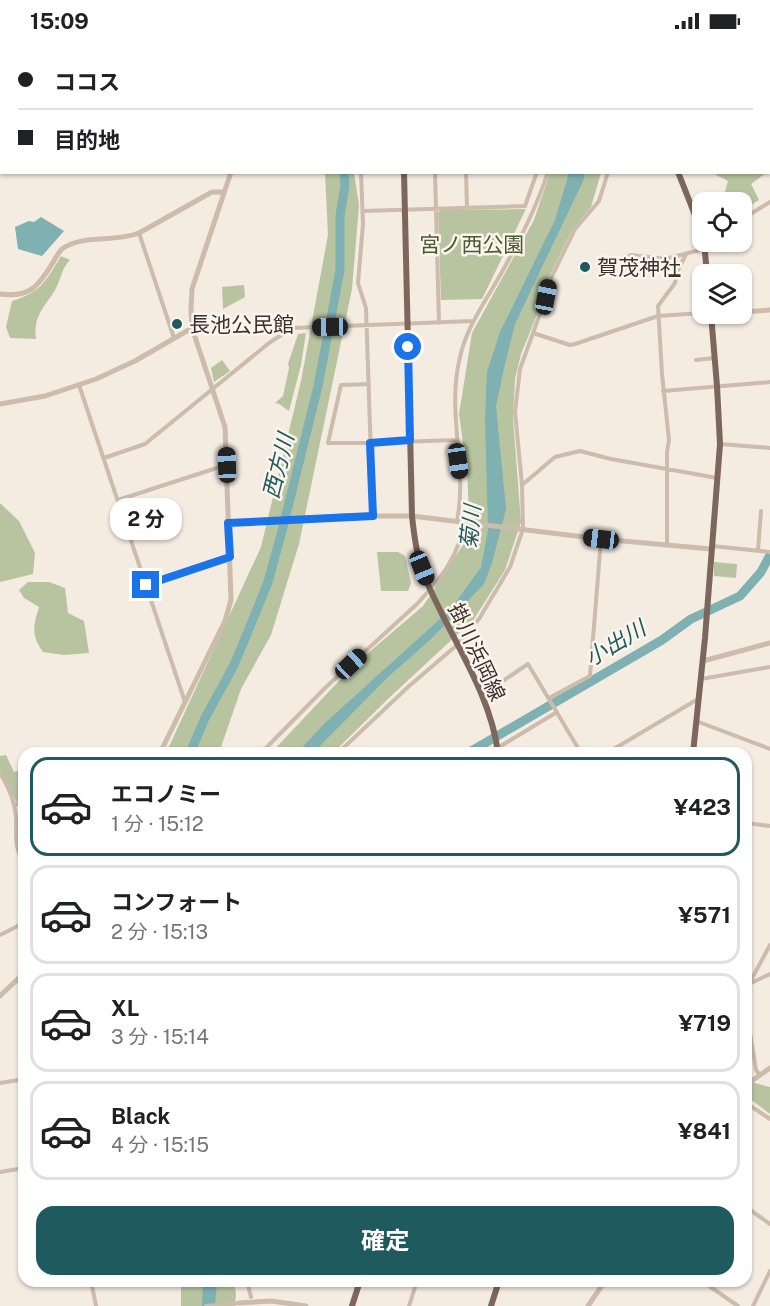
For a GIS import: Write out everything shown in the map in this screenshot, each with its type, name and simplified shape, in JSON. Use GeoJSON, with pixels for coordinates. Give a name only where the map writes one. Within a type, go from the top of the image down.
{"type":"FeatureCollection","features":[{"type":"Feature","properties":{"kind":"main road","name":"掛川浜岡線"},"geometry":{"type":"LineString","coordinates":[[404,174],[412,516],[416,548],[431,591],[481,695],[497,747]]}},
{"type":"Feature","properties":{"kind":"main road"},"geometry":{"type":"LineString","coordinates":[[679,174],[692,205]]}},
{"type":"Feature","properties":{"kind":"main road"},"geometry":{"type":"LineString","coordinates":[[694,747],[703,661],[720,444],[712,324]]}},
{"type":"Feature","properties":{"kind":"main road"},"geometry":{"type":"LineString","coordinates":[[352,1306],[358,1287]]}},
{"type":"Feature","properties":{"kind":"main road"},"geometry":{"type":"LineString","coordinates":[[491,1306],[497,1287]]}},
{"type":"Feature","properties":{"kind":"street"},"geometry":{"type":"LineString","coordinates":[[163,747],[229,610],[231,600],[225,427],[192,328],[191,309],[192,289],[230,174]]}},
{"type":"Feature","properties":{"kind":"street"},"geometry":{"type":"LineString","coordinates":[[360,174],[363,243],[358,283],[366,308],[373,516]]}},
{"type":"Feature","properties":{"kind":"street"},"geometry":{"type":"LineString","coordinates":[[435,174],[439,323]]}},
{"type":"Feature","properties":{"kind":"street"},"geometry":{"type":"LineString","coordinates":[[466,174],[467,207]]}},
{"type":"Feature","properties":{"kind":"street"},"geometry":{"type":"LineString","coordinates":[[363,210],[525,206],[536,174]]}},
{"type":"Feature","properties":{"kind":"street"},"geometry":{"type":"LineString","coordinates":[[457,521],[461,479],[454,409],[457,374],[464,340],[472,321],[527,226],[547,174]]}},
{"type":"Feature","properties":{"kind":"street"},"geometry":{"type":"LineString","coordinates":[[344,747],[457,645],[479,619],[510,567],[522,529],[522,485],[515,412],[520,369],[550,280],[575,229],[599,201],[607,174]]}},
{"type":"Feature","properties":{"kind":"street"},"geometry":{"type":"LineString","coordinates":[[0,294],[15,296],[30,291],[38,285],[61,250],[71,244],[84,240],[126,238],[212,192],[224,192]]}},
{"type":"Feature","properties":{"kind":"street"},"geometry":{"type":"LineString","coordinates":[[752,213],[770,202]]}},
{"type":"Feature","properties":{"kind":"street"},"geometry":{"type":"LineString","coordinates":[[139,233],[174,338]]}},
{"type":"Feature","properties":{"kind":"street"},"geometry":{"type":"LineString","coordinates":[[607,267],[631,255],[665,259],[694,252]]}},
{"type":"Feature","properties":{"kind":"street"},"geometry":{"type":"LineString","coordinates":[[667,545],[669,440],[663,391],[658,306],[675,283],[677,272],[686,254]]}},
{"type":"Feature","properties":{"kind":"street"},"geometry":{"type":"LineString","coordinates":[[752,311],[770,310]]}},
{"type":"Feature","properties":{"kind":"street"},"geometry":{"type":"LineString","coordinates":[[536,334],[575,344],[658,316],[692,314]]}},
{"type":"Feature","properties":{"kind":"street"},"geometry":{"type":"LineString","coordinates":[[104,458],[145,444],[292,328],[472,321]]}},
{"type":"Feature","properties":{"kind":"street"},"geometry":{"type":"LineString","coordinates":[[0,404],[45,396],[120,369],[192,328]]}},
{"type":"Feature","properties":{"kind":"street"},"geometry":{"type":"LineString","coordinates":[[696,360],[715,358]]}},
{"type":"Feature","properties":{"kind":"street"},"geometry":{"type":"LineString","coordinates":[[663,391],[770,382]]}},
{"type":"Feature","properties":{"kind":"street"},"geometry":{"type":"LineString","coordinates":[[369,384],[341,385],[328,443],[456,440]]}},
{"type":"Feature","properties":{"kind":"street"},"geometry":{"type":"LineString","coordinates":[[79,385],[185,702]]}},
{"type":"Feature","properties":{"kind":"street"},"geometry":{"type":"LineString","coordinates":[[720,444],[770,448]]}},
{"type":"Feature","properties":{"kind":"street"},"geometry":{"type":"LineString","coordinates":[[522,485],[555,457],[580,451],[667,470],[717,478]]}},
{"type":"Feature","properties":{"kind":"street"},"geometry":{"type":"LineString","coordinates":[[118,500],[227,465]]}},
{"type":"Feature","properties":{"kind":"street"},"geometry":{"type":"LineString","coordinates":[[758,550],[761,511]]}},
{"type":"Feature","properties":{"kind":"street"},"geometry":{"type":"LineString","coordinates":[[228,523],[412,516],[601,539],[768,552]]}},
{"type":"Feature","properties":{"kind":"street"},"geometry":{"type":"LineString","coordinates":[[267,747],[325,688],[431,591],[455,555],[466,521]]}},
{"type":"Feature","properties":{"kind":"street"},"geometry":{"type":"LineString","coordinates":[[549,698],[590,676],[601,539]]}},
{"type":"Feature","properties":{"kind":"street"},"geometry":{"type":"LineString","coordinates":[[146,585],[230,557]]}},
{"type":"Feature","properties":{"kind":"street"},"geometry":{"type":"LineString","coordinates":[[703,661],[770,643]]}},
{"type":"Feature","properties":{"kind":"street"},"geometry":{"type":"LineString","coordinates":[[481,695],[528,664],[577,747]]}},
{"type":"Feature","properties":{"kind":"street"},"geometry":{"type":"LineString","coordinates":[[701,679],[770,667]]}},
{"type":"Feature","properties":{"kind":"street"},"geometry":{"type":"LineString","coordinates":[[617,747],[685,705],[699,699]]}},
{"type":"Feature","properties":{"kind":"street"},"geometry":{"type":"LineString","coordinates":[[500,747],[557,712]]}},
{"type":"Feature","properties":{"kind":"street"},"geometry":{"type":"LineString","coordinates":[[696,721],[770,749]]}},
{"type":"Feature","properties":{"kind":"street"},"geometry":{"type":"LineString","coordinates":[[0,773],[14,805],[15,842],[18,851]]}},
{"type":"Feature","properties":{"kind":"street"},"geometry":{"type":"LineString","coordinates":[[14,805],[18,804]]}},
{"type":"Feature","properties":{"kind":"street"},"geometry":{"type":"LineString","coordinates":[[752,824],[770,826]]}},
{"type":"Feature","properties":{"kind":"street"},"geometry":{"type":"LineString","coordinates":[[0,935],[18,926]]}},
{"type":"Feature","properties":{"kind":"street"},"geometry":{"type":"LineString","coordinates":[[752,977],[770,945]]}},
{"type":"Feature","properties":{"kind":"street"},"geometry":{"type":"LineString","coordinates":[[752,982],[770,974]]}},
{"type":"Feature","properties":{"kind":"street"},"geometry":{"type":"LineString","coordinates":[[0,996],[18,979]]}},
{"type":"Feature","properties":{"kind":"street"},"geometry":{"type":"LineString","coordinates":[[752,1046],[756,1070],[759,1074]]}},
{"type":"Feature","properties":{"kind":"street"},"geometry":{"type":"LineString","coordinates":[[752,1080],[770,1068]]}},
{"type":"Feature","properties":{"kind":"street"},"geometry":{"type":"LineString","coordinates":[[0,1083],[18,1080]]}},
{"type":"Feature","properties":{"kind":"street"},"geometry":{"type":"LineString","coordinates":[[752,1107],[770,1119]]}},
{"type":"Feature","properties":{"kind":"street"},"geometry":{"type":"LineString","coordinates":[[0,1172],[18,1169]]}},
{"type":"Feature","properties":{"kind":"street"},"geometry":{"type":"LineString","coordinates":[[752,1211],[770,1224]]}},
{"type":"Feature","properties":{"kind":"street"},"geometry":{"type":"LineString","coordinates":[[753,1306],[770,1271]]}},
{"type":"Feature","properties":{"kind":"street"},"geometry":{"type":"LineString","coordinates":[[92,1287],[96,1306]]}},
{"type":"Feature","properties":{"kind":"street"},"geometry":{"type":"LineString","coordinates":[[248,1287],[251,1297]]}},
{"type":"Feature","properties":{"kind":"street"},"geometry":{"type":"LineString","coordinates":[[409,1306],[415,1287]]}},
{"type":"Feature","properties":{"kind":"street"},"geometry":{"type":"LineString","coordinates":[[588,1306],[601,1287]]}},
{"type":"Feature","properties":{"kind":"street"},"geometry":{"type":"LineString","coordinates":[[711,1287],[738,1306]]}},
{"type":"Feature","properties":{"kind":"street"},"geometry":{"type":"LineString","coordinates":[[206,1306],[278,1301],[306,1306]]}},
{"type":"Feature","properties":{"kind":"green space"},"geometry":{"type":"Polygon","coordinates":[[[325,174],[354,174],[359,205],[352,289],[299,544],[271,635],[241,689],[221,747],[169,747],[261,547],[301,381],[328,235],[325,174]]]}},
{"type":"Feature","properties":{"kind":"green space"},"geometry":{"type":"Polygon","coordinates":[[[550,174],[601,174],[591,207],[571,232],[547,281],[545,295],[521,354],[515,379],[513,419],[521,522],[505,570],[474,619],[339,747],[277,747],[354,665],[423,606],[470,534],[467,471],[459,414],[472,333],[534,220],[550,174]]]}},
{"type":"Feature","properties":{"kind":"green space"},"geometry":{"type":"Polygon","coordinates":[[[716,174],[765,174],[751,184],[759,200],[752,204],[752,192],[725,192],[728,181],[716,174]]]}},
{"type":"Feature","properties":{"kind":"green space","name":"宮ノ西公園"},"geometry":{"type":"Polygon","coordinates":[[[526,209],[482,299],[441,300],[438,213],[440,210],[526,209]]]}},
{"type":"Feature","properties":{"kind":"green space"},"geometry":{"type":"Polygon","coordinates":[[[61,256],[70,260],[38,318],[36,339],[10,338],[6,327],[12,301],[36,290],[61,256]]]}},
{"type":"Feature","properties":{"kind":"green space"},"geometry":{"type":"Polygon","coordinates":[[[244,285],[245,297],[223,309],[222,287],[244,285]]]}},
{"type":"Feature","properties":{"kind":"green space"},"geometry":{"type":"Polygon","coordinates":[[[306,333],[301,365],[289,411],[275,403],[283,396],[288,364],[298,334],[306,333]]]}},
{"type":"Feature","properties":{"kind":"green space"},"geometry":{"type":"Polygon","coordinates":[[[222,360],[230,371],[214,382],[211,368],[222,360]]]}},
{"type":"Feature","properties":{"kind":"green space"},"geometry":{"type":"Polygon","coordinates":[[[0,503],[19,521],[35,553],[33,574],[0,582],[0,503]]]}},
{"type":"Feature","properties":{"kind":"green space"},"geometry":{"type":"Polygon","coordinates":[[[377,552],[398,552],[405,556],[411,583],[408,591],[381,591],[377,552]]]}},
{"type":"Feature","properties":{"kind":"green space"},"geometry":{"type":"Polygon","coordinates":[[[714,562],[737,564],[736,578],[714,576],[714,562]]]}},
{"type":"Feature","properties":{"kind":"green space"},"geometry":{"type":"Polygon","coordinates":[[[28,582],[49,582],[65,588],[68,613],[84,621],[89,653],[64,655],[43,652],[36,641],[34,631],[39,607],[24,598],[19,590],[28,582]]]}},
{"type":"Feature","properties":{"kind":"green space"},"geometry":{"type":"Polygon","coordinates":[[[6,755],[14,772],[18,771],[18,801],[16,802],[0,770],[0,756],[6,755]]]}},
{"type":"Feature","properties":{"kind":"green space"},"geometry":{"type":"Polygon","coordinates":[[[752,1082],[770,1087],[770,1114],[752,1100],[752,1082]]]}},
{"type":"Feature","properties":{"kind":"green space"},"geometry":{"type":"Polygon","coordinates":[[[181,1287],[235,1287],[235,1306],[181,1306],[181,1287]]]}},
{"type":"Feature","properties":{"kind":"water"},"geometry":{"type":"Polygon","coordinates":[[[569,174],[585,174],[515,324],[505,364],[496,406],[506,509],[484,584],[431,639],[388,677],[319,747],[303,747],[326,722],[451,609],[481,567],[488,530],[485,419],[487,372],[500,332],[555,220],[569,174]]]}},
{"type":"Feature","properties":{"kind":"water"},"geometry":{"type":"Polygon","coordinates":[[[41,217],[64,231],[42,256],[18,249],[15,227],[29,221],[34,222],[41,217]]]}},
{"type":"Feature","properties":{"kind":"water"},"geometry":{"type":"Polygon","coordinates":[[[203,1287],[217,1287],[215,1306],[202,1306],[203,1287]]]}},
{"type":"Feature","properties":{"kind":"waterway","name":"西方川"},"geometry":{"type":"LineString","coordinates":[[193,747],[247,634],[268,582],[282,531],[318,386],[340,270],[340,216],[345,185],[344,174]]}},
{"type":"Feature","properties":{"kind":"waterway","name":"小出川"},"geometry":{"type":"LineString","coordinates":[[478,747],[662,640],[691,619],[740,596],[761,572],[770,555]]}},
{"type":"Feature","properties":{"kind":"place","name":"賀茂神社"},"geometry":{"type":"Point","coordinates":[585,267]}},
{"type":"Feature","properties":{"kind":"place","name":"長池公民館"},"geometry":{"type":"Point","coordinates":[177,324]}},
{"type":"Feature","properties":{"kind":"route"},"geometry":{"type":"LineString","coordinates":[[146,585],[230,557],[228,523],[373,516],[370,443],[410,440],[408,347]]}},
{"type":"Feature","properties":{"kind":"water label","name":"菊川"},"geometry":{"type":"Point","coordinates":[470,527]}}]}
